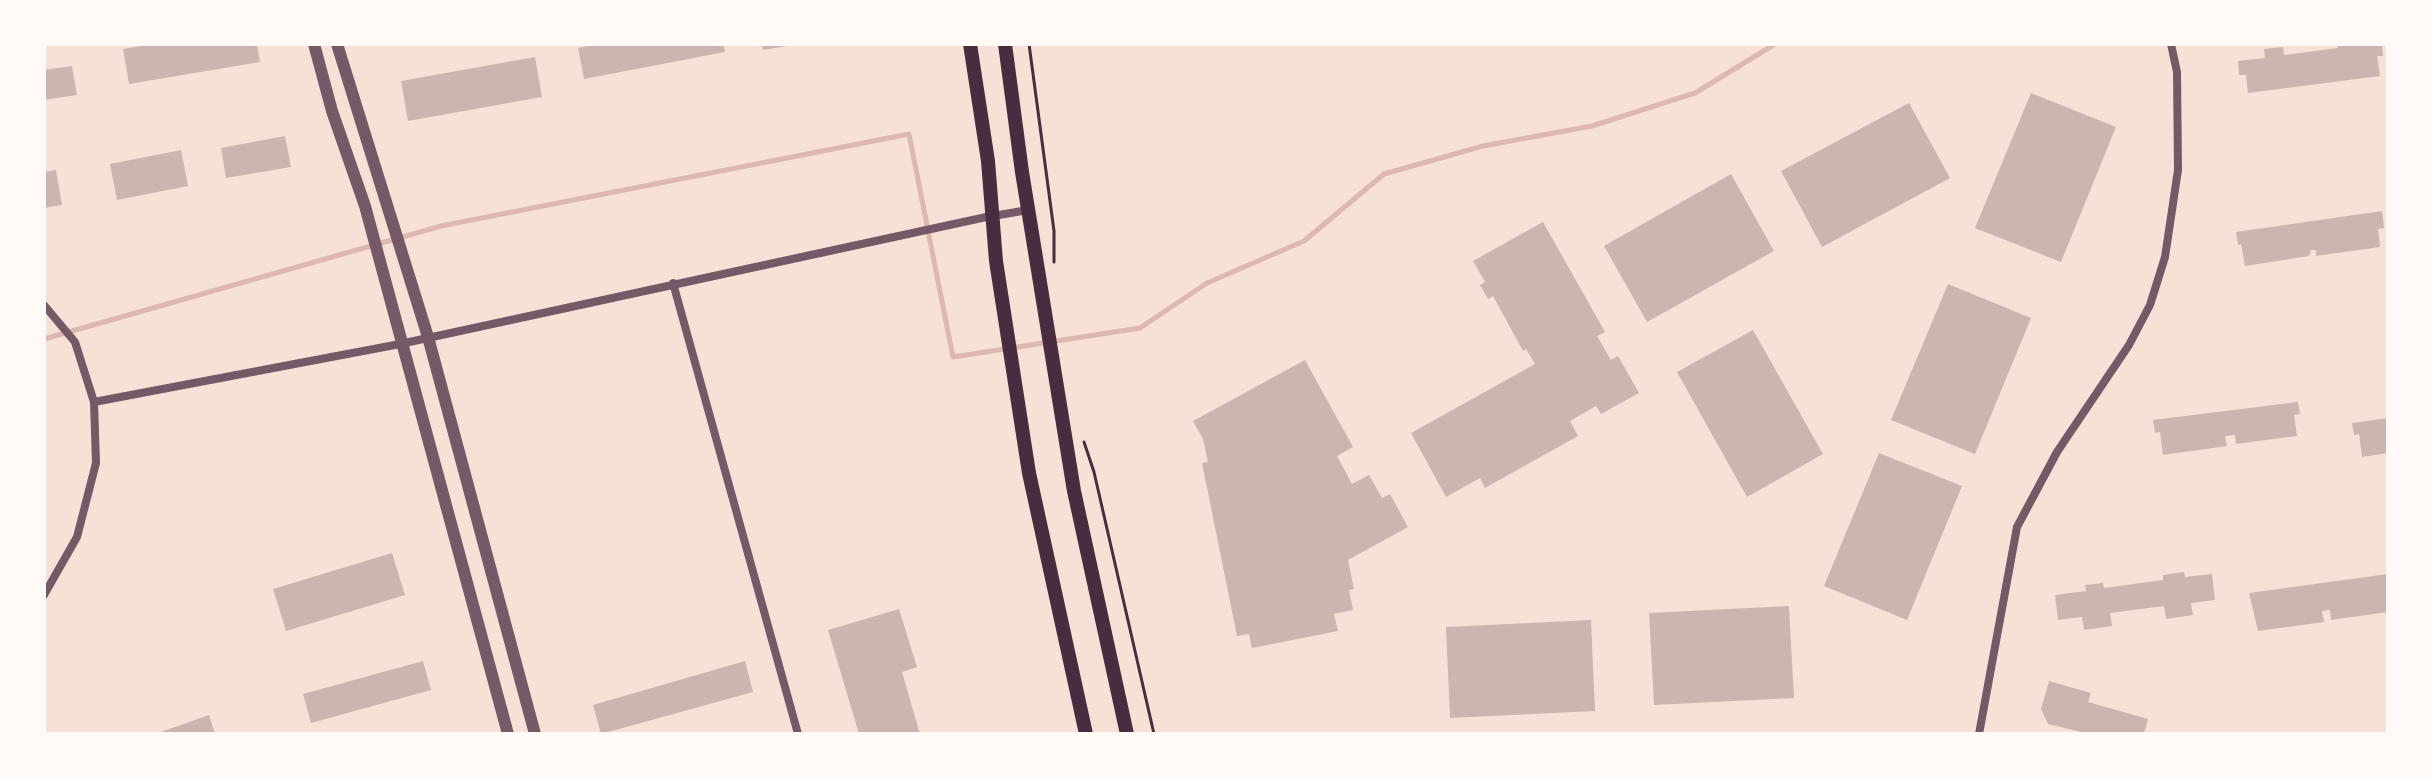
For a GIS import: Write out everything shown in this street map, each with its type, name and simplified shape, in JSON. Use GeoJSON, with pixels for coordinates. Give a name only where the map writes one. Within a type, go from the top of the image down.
{"type":"FeatureCollection","features":[{"type":"Feature","properties":{"kind":"main road"},"geometry":{"type":"LineString","coordinates":[[970,44],[1029,473],[1086,734]]}},
{"type":"Feature","properties":{"kind":"main road"},"geometry":{"type":"LineString","coordinates":[[1005,44],[1028,210],[1074,491],[1127,734]]}},
{"type":"Feature","properties":{"kind":"street"},"geometry":{"type":"LineString","coordinates":[[314,44],[332,111],[365,206],[508,734]]}},
{"type":"Feature","properties":{"kind":"street"},"geometry":{"type":"LineString","coordinates":[[337,44],[428,337],[535,734]]}},
{"type":"Feature","properties":{"kind":"street"},"geometry":{"type":"LineString","coordinates":[[1979,734],[2017,527],[2057,452],[2129,345],[2150,305],[2165,257],[2178,170],[2177,72],[2171,44]]}},
{"type":"Feature","properties":{"kind":"street"},"geometry":{"type":"LineString","coordinates":[[94,402],[400,344],[673,283],[1028,210]]}},
{"type":"Feature","properties":{"kind":"street"},"geometry":{"type":"LineString","coordinates":[[673,283],[798,734]]}},
{"type":"Feature","properties":{"kind":"street"},"geometry":{"type":"LineString","coordinates":[[44,305],[75,342],[94,402],[96,463],[77,537],[44,595]]}},
{"type":"Feature","properties":{"kind":"path"},"geometry":{"type":"LineString","coordinates":[[1029,44],[1054,231],[1054,275]]}},
{"type":"Feature","properties":{"kind":"path"},"geometry":{"type":"LineString","coordinates":[[1084,442],[1094,472],[1154,734]]}},
{"type":"Feature","properties":{"kind":"building"},"geometry":{"type":"Polygon","coordinates":[[[152,44],[257,44],[260,62],[129,84],[123,49],[152,44]]]}},
{"type":"Feature","properties":{"kind":"building"},"geometry":{"type":"Polygon","coordinates":[[[597,44],[723,44],[725,52],[584,79],[578,48],[597,44]]]}},
{"type":"Feature","properties":{"kind":"building"},"geometry":{"type":"Polygon","coordinates":[[[762,44],[787,44],[787,46],[763,50],[762,44]]]}},
{"type":"Feature","properties":{"kind":"building"},"geometry":{"type":"Polygon","coordinates":[[[2337,44],[2382,44],[2383,56],[2377,56],[2380,76],[2248,93],[2246,75],[2239,75],[2238,61],[2265,58],[2264,49],[2283,47],[2284,55],[2338,48],[2337,44]]]}},
{"type":"Feature","properties":{"kind":"building"},"geometry":{"type":"Polygon","coordinates":[[[535,57],[542,97],[408,121],[401,81],[535,57]]]}},
{"type":"Feature","properties":{"kind":"building"},"geometry":{"type":"Polygon","coordinates":[[[72,66],[77,95],[44,100],[44,70],[72,66]]]}},
{"type":"Feature","properties":{"kind":"building"},"geometry":{"type":"Polygon","coordinates":[[[2031,93],[2116,127],[2061,262],[1975,228],[2031,93]]]}},
{"type":"Feature","properties":{"kind":"building"},"geometry":{"type":"Polygon","coordinates":[[[1909,103],[1950,178],[1822,247],[1781,171],[1909,103]]]}},
{"type":"Feature","properties":{"kind":"building"},"geometry":{"type":"Polygon","coordinates":[[[285,136],[291,167],[226,178],[221,148],[285,136]]]}},
{"type":"Feature","properties":{"kind":"building"},"geometry":{"type":"Polygon","coordinates":[[[181,150],[188,186],[117,200],[110,164],[181,150]]]}},
{"type":"Feature","properties":{"kind":"building"},"geometry":{"type":"Polygon","coordinates":[[[56,170],[62,205],[44,208],[44,172],[56,170]]]}},
{"type":"Feature","properties":{"kind":"building"},"geometry":{"type":"Polygon","coordinates":[[[1731,174],[1774,251],[1647,322],[1604,246],[1731,174]]]}},
{"type":"Feature","properties":{"kind":"building"},"geometry":{"type":"Polygon","coordinates":[[[2382,211],[2384,228],[2378,229],[2380,247],[2316,256],[2316,250],[2311,250],[2309,256],[2245,266],[2241,244],[2238,245],[2236,232],[2382,211]]]}},
{"type":"Feature","properties":{"kind":"building"},"geometry":{"type":"Polygon","coordinates":[[[1543,222],[1605,332],[1597,336],[1611,360],[1618,356],[1639,393],[1601,414],[1596,406],[1570,421],[1578,436],[1485,488],[1480,478],[1446,497],[1411,433],[1535,364],[1526,349],[1523,351],[1493,296],[1488,299],[1480,285],[1485,282],[1473,261],[1543,222]]]}},
{"type":"Feature","properties":{"kind":"building"},"geometry":{"type":"Polygon","coordinates":[[[1948,284],[2031,318],[1975,454],[1891,420],[1948,284]]]}},
{"type":"Feature","properties":{"kind":"building"},"geometry":{"type":"Polygon","coordinates":[[[1753,330],[1823,454],[1747,497],[1677,372],[1753,330]]]}},
{"type":"Feature","properties":{"kind":"building"},"geometry":{"type":"Polygon","coordinates":[[[1305,360],[1353,447],[1337,456],[1352,484],[1369,475],[1382,498],[1390,494],[1408,527],[1348,560],[1354,589],[1349,590],[1353,610],[1334,614],[1338,631],[1252,648],[1249,634],[1237,636],[1202,463],[1208,462],[1203,439],[1193,421],[1305,360]]]}},
{"type":"Feature","properties":{"kind":"building"},"geometry":{"type":"Polygon","coordinates":[[[2298,402],[2300,414],[2294,415],[2297,436],[2236,444],[2235,435],[2225,436],[2227,446],[2163,455],[2160,432],[2155,433],[2153,420],[2298,402]]]}},
{"type":"Feature","properties":{"kind":"building"},"geometry":{"type":"Polygon","coordinates":[[[2388,418],[2388,453],[2362,457],[2359,434],[2354,435],[2352,423],[2388,418]]]}},
{"type":"Feature","properties":{"kind":"building"},"geometry":{"type":"Polygon","coordinates":[[[1879,453],[1962,486],[1907,620],[1824,586],[1879,453]]]}},
{"type":"Feature","properties":{"kind":"building"},"geometry":{"type":"Polygon","coordinates":[[[392,553],[405,595],[286,631],[273,589],[392,553]]]}},
{"type":"Feature","properties":{"kind":"building"},"geometry":{"type":"Polygon","coordinates":[[[2184,572],[2185,577],[2212,574],[2215,600],[2191,603],[2193,615],[2166,619],[2164,606],[2110,613],[2112,626],[2084,630],[2082,617],[2058,620],[2055,595],[2086,591],[2085,585],[2103,583],[2104,588],[2163,580],[2163,575],[2184,572]]]}},
{"type":"Feature","properties":{"kind":"building"},"geometry":{"type":"Polygon","coordinates":[[[2388,574],[2388,612],[2331,620],[2330,610],[2322,611],[2324,622],[2258,631],[2249,593],[2388,574]]]}},
{"type":"Feature","properties":{"kind":"building"},"geometry":{"type":"Polygon","coordinates":[[[1789,606],[1794,698],[1654,705],[1649,613],[1789,606]]]}},
{"type":"Feature","properties":{"kind":"building"},"geometry":{"type":"Polygon","coordinates":[[[899,609],[917,667],[902,672],[920,734],[859,734],[828,630],[899,609]]]}},
{"type":"Feature","properties":{"kind":"building"},"geometry":{"type":"Polygon","coordinates":[[[1591,620],[1595,711],[1450,718],[1446,627],[1591,620]]]}},
{"type":"Feature","properties":{"kind":"building"},"geometry":{"type":"Polygon","coordinates":[[[423,661],[431,690],[311,723],[303,694],[423,661]]]}},
{"type":"Feature","properties":{"kind":"building"},"geometry":{"type":"Polygon","coordinates":[[[745,661],[753,692],[601,734],[593,705],[745,661]]]}},
{"type":"Feature","properties":{"kind":"building"},"geometry":{"type":"Polygon","coordinates":[[[2049,681],[2091,693],[2088,702],[2148,719],[2144,734],[2090,734],[2048,724],[2041,709],[2049,681]]]}},
{"type":"Feature","properties":{"kind":"building"},"geometry":{"type":"Polygon","coordinates":[[[209,715],[215,734],[155,734],[209,715]]]}},
{"type":"Feature","properties":{"kind":"waterway"},"geometry":{"type":"LineString","coordinates":[[44,339],[441,226],[909,134],[953,357],[1140,328],[1207,283],[1304,241],[1384,174],[1483,146],[1592,126],[1695,93],[1775,44]]}}]}
